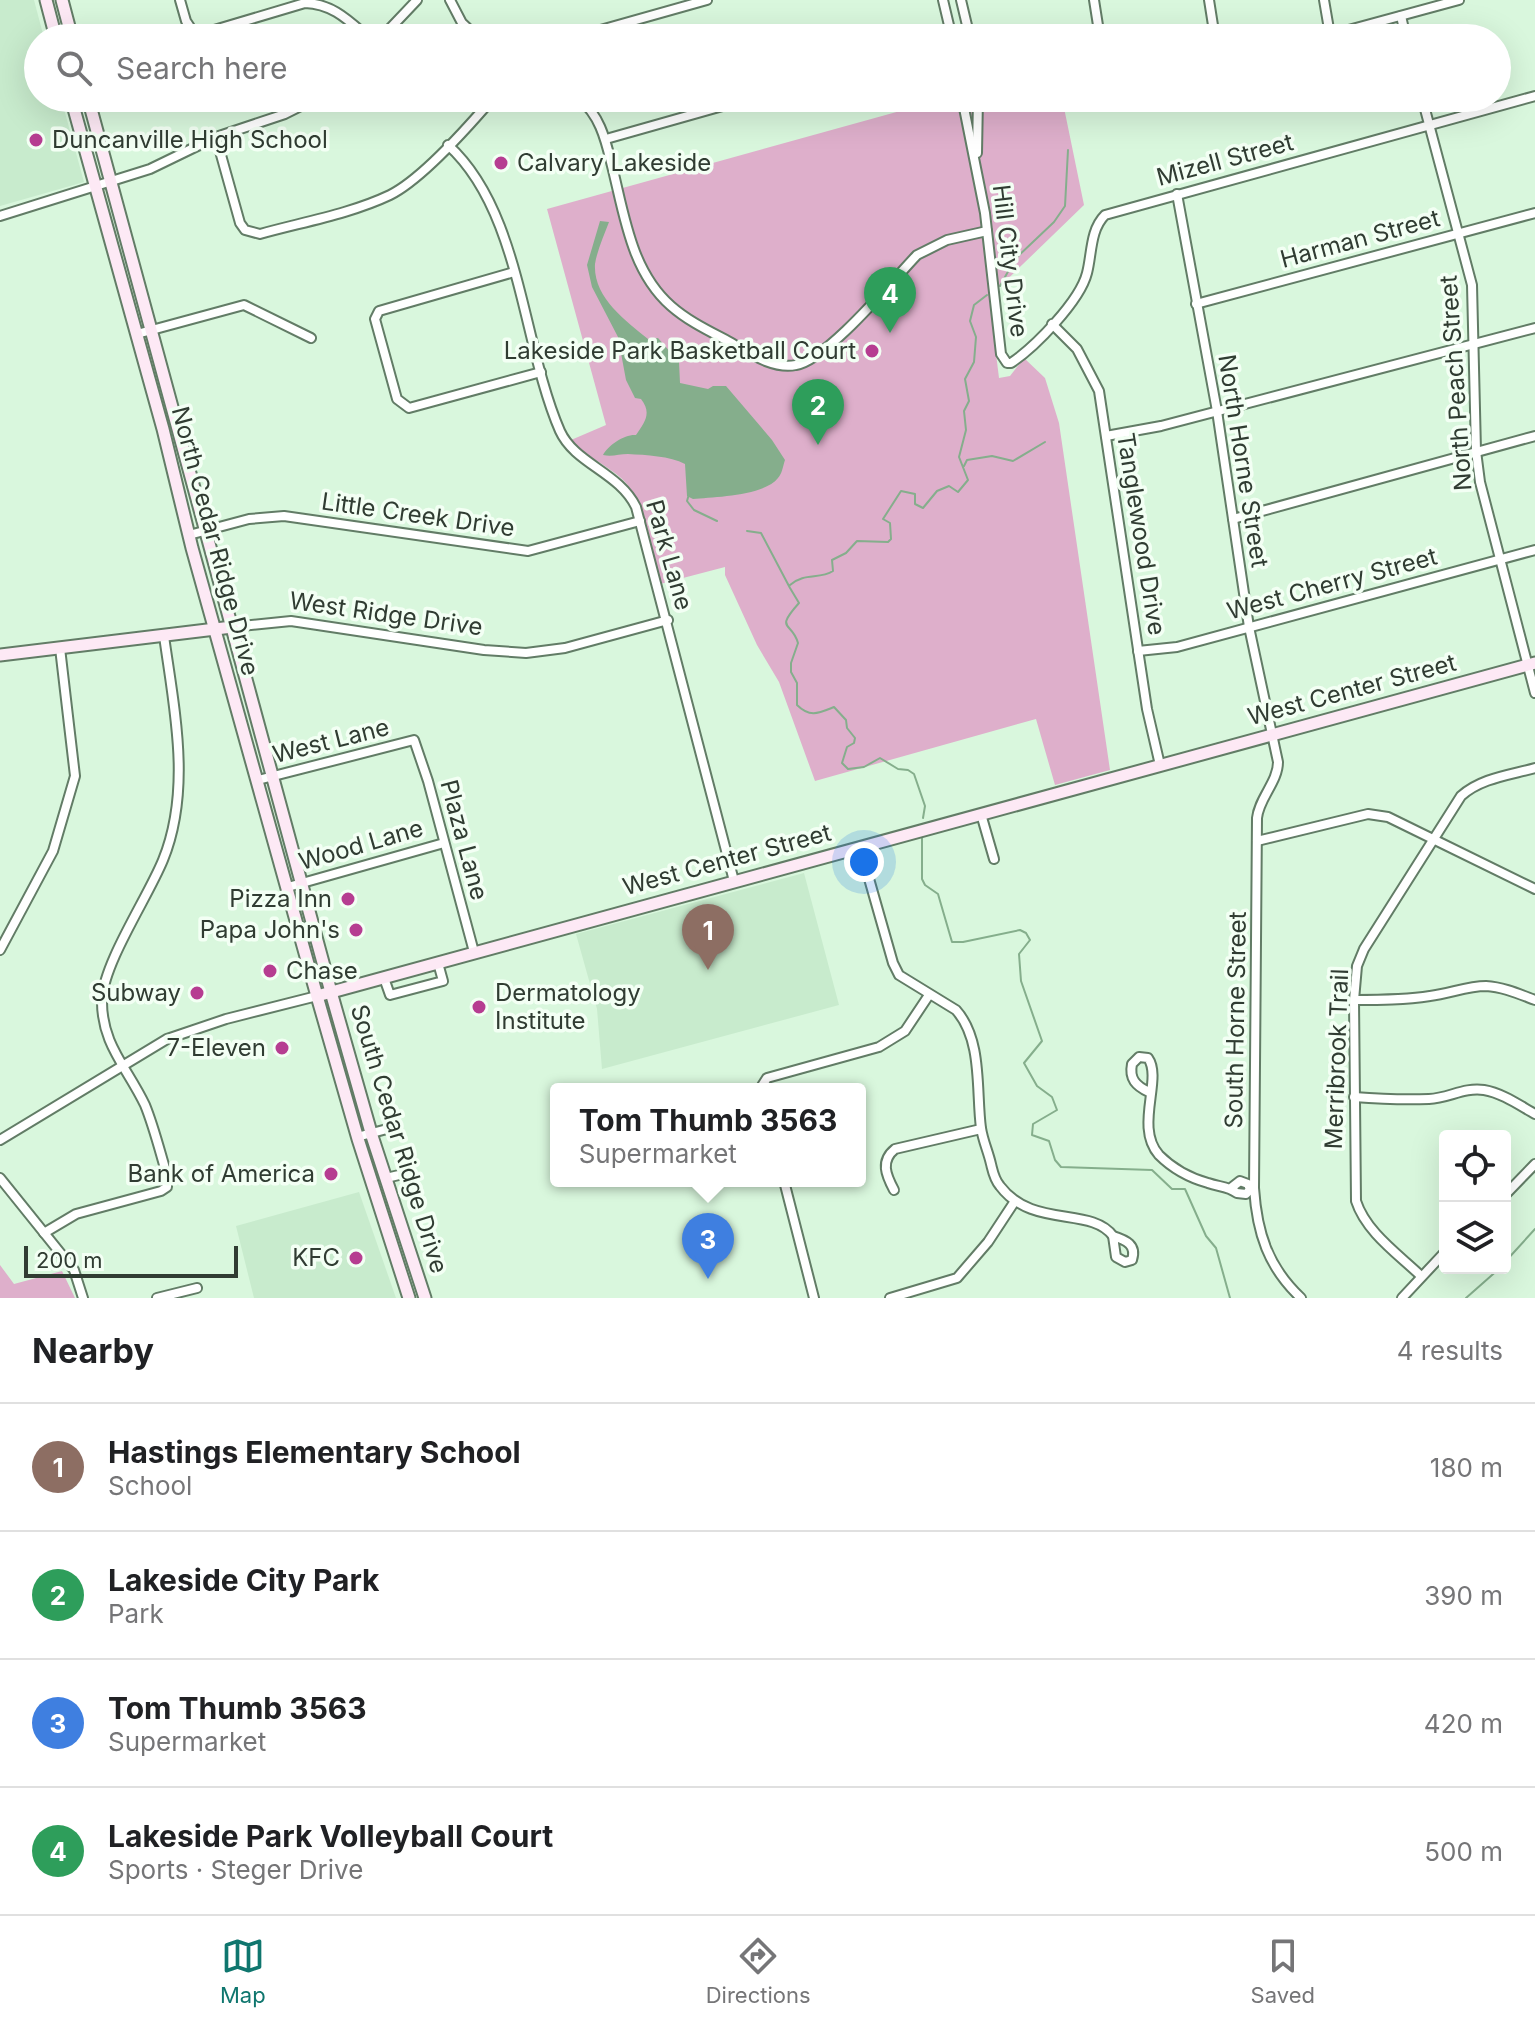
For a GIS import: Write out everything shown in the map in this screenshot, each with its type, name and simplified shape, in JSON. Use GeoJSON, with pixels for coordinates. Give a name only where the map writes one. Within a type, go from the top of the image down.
{"type":"FeatureCollection","features":[{"type":"Feature","properties":{"kind":"main road"},"geometry":{"type":"LineString","coordinates":[[46,0],[52,24]]}},
{"type":"Feature","properties":{"kind":"main road"},"geometry":{"type":"LineString","coordinates":[[62,0],[68,24]]}},
{"type":"Feature","properties":{"kind":"main road","name":"North Cedar Ridge Drive"},"geometry":{"type":"LineString","coordinates":[[75,112],[317,996]]}},
{"type":"Feature","properties":{"kind":"main road","name":"North Cedar Ridge Drive"},"geometry":{"type":"LineString","coordinates":[[92,112],[331,992]]}},
{"type":"Feature","properties":{"kind":"main road","name":"West Ridge Drive"},"geometry":{"type":"LineString","coordinates":[[0,655],[232,627]]}},
{"type":"Feature","properties":{"kind":"main road","name":"West Center Street"},"geometry":{"type":"LineString","coordinates":[[317,996],[1531,664]]}},
{"type":"Feature","properties":{"kind":"main road","name":"South Cedar Ridge Drive"},"geometry":{"type":"LineString","coordinates":[[331,992],[371,1133],[425,1298]]}},
{"type":"Feature","properties":{"kind":"main road","name":"South Cedar Ridge Drive"},"geometry":{"type":"LineString","coordinates":[[317,996],[357,1137],[409,1298]]}},
{"type":"Feature","properties":{"kind":"main road"},"geometry":{"type":"LineString","coordinates":[[398,1265],[413,1263]]}},
{"type":"Feature","properties":{"kind":"street"},"geometry":{"type":"LineString","coordinates":[[180,0],[188,24]]}},
{"type":"Feature","properties":{"kind":"street"},"geometry":{"type":"LineString","coordinates":[[394,24],[417,0]]}},
{"type":"Feature","properties":{"kind":"street"},"geometry":{"type":"LineString","coordinates":[[450,0],[463,24]]}},
{"type":"Feature","properties":{"kind":"street"},"geometry":{"type":"LineString","coordinates":[[622,24],[707,0]]}},
{"type":"Feature","properties":{"kind":"street"},"geometry":{"type":"LineString","coordinates":[[943,0],[949,24]]}},
{"type":"Feature","properties":{"kind":"street"},"geometry":{"type":"LineString","coordinates":[[961,0],[966,24]]}},
{"type":"Feature","properties":{"kind":"street"},"geometry":{"type":"LineString","coordinates":[[1094,0],[1098,24]]}},
{"type":"Feature","properties":{"kind":"street"},"geometry":{"type":"LineString","coordinates":[[1209,0],[1213,24]]}},
{"type":"Feature","properties":{"kind":"street"},"geometry":{"type":"LineString","coordinates":[[1324,0],[1328,24]]}},
{"type":"Feature","properties":{"kind":"street"},"geometry":{"type":"LineString","coordinates":[[1371,24],[1459,0]]}},
{"type":"Feature","properties":{"kind":"street"},"geometry":{"type":"LineString","coordinates":[[234,24],[305,3],[320,3],[334,9],[352,24]]}},
{"type":"Feature","properties":{"kind":"street"},"geometry":{"type":"LineString","coordinates":[[1401,16],[1403,24]]}},
{"type":"Feature","properties":{"kind":"street","name":"Mizell Street"},"geometry":{"type":"LineString","coordinates":[[1511,102],[1535,96]]}},
{"type":"Feature","properties":{"kind":"street"},"geometry":{"type":"LineString","coordinates":[[0,216],[150,169],[216,137],[289,112]]}},
{"type":"Feature","properties":{"kind":"street"},"geometry":{"type":"LineString","coordinates":[[216,137],[245,230],[260,234],[392,194],[411,180],[480,112]]}},
{"type":"Feature","properties":{"kind":"street"},"geometry":{"type":"LineString","coordinates":[[592,112],[606,139],[630,243],[656,288],[670,305],[693,321],[775,364],[794,366],[812,360],[929,246],[987,231]]}},
{"type":"Feature","properties":{"kind":"street"},"geometry":{"type":"LineString","coordinates":[[606,139],[701,112]]}},
{"type":"Feature","properties":{"kind":"street","name":"Hill City Drive"},"geometry":{"type":"LineString","coordinates":[[965,112],[987,231],[1001,354],[1007,363]]}},
{"type":"Feature","properties":{"kind":"street","name":"Hill City Drive"},"geometry":{"type":"LineString","coordinates":[[976,162],[978,112]]}},
{"type":"Feature","properties":{"kind":"street","name":"North Peach Street"},"geometry":{"type":"LineString","coordinates":[[1426,112],[1472,285],[1476,451],[1480,482],[1531,664],[1535,693]]}},
{"type":"Feature","properties":{"kind":"street","name":"Mizell Street"},"geometry":{"type":"LineString","coordinates":[[1007,363],[1015,360],[1072,303],[1083,284],[1099,221],[1113,211],[1474,112]]}},
{"type":"Feature","properties":{"kind":"street","name":"Park Lane"},"geometry":{"type":"LineString","coordinates":[[448,145],[478,180],[491,207],[514,272],[561,433],[570,447],[630,495],[668,620],[734,881]]}},
{"type":"Feature","properties":{"kind":"street","name":"North Horne Street"},"geometry":{"type":"LineString","coordinates":[[1177,194],[1217,411],[1249,627],[1270,735]]}},
{"type":"Feature","properties":{"kind":"street","name":"Harman Street"},"geometry":{"type":"LineString","coordinates":[[1196,304],[1535,213]]}},
{"type":"Feature","properties":{"kind":"street"},"geometry":{"type":"LineString","coordinates":[[514,272],[379,311],[375,319],[385,359],[397,399],[409,408],[541,372]]}},
{"type":"Feature","properties":{"kind":"street"},"geometry":{"type":"LineString","coordinates":[[137,334],[244,305],[311,338]]}},
{"type":"Feature","properties":{"kind":"street","name":"Tanglewood Drive"},"geometry":{"type":"LineString","coordinates":[[1052,324],[1077,349],[1099,391],[1138,651],[1160,765]]}},
{"type":"Feature","properties":{"kind":"street"},"geometry":{"type":"LineString","coordinates":[[1106,436],[1217,411],[1535,328]]}},
{"type":"Feature","properties":{"kind":"street"},"geometry":{"type":"LineString","coordinates":[[1233,519],[1535,436]]}},
{"type":"Feature","properties":{"kind":"street","name":"Little Creek Drive"},"geometry":{"type":"LineString","coordinates":[[189,535],[249,519],[284,516],[528,551],[640,521]]}},
{"type":"Feature","properties":{"kind":"street","name":"West Cherry Street"},"geometry":{"type":"LineString","coordinates":[[1138,651],[1177,647],[1535,550]]}},
{"type":"Feature","properties":{"kind":"street","name":"West Ridge Drive"},"geometry":{"type":"LineString","coordinates":[[232,627],[291,621],[484,650],[526,653],[565,648],[668,620]]}},
{"type":"Feature","properties":{"kind":"street"},"geometry":{"type":"LineString","coordinates":[[44,1233],[76,1214],[167,1187],[167,1175],[146,1108],[110,1047],[103,1025],[102,997],[105,982],[165,856],[178,791],[176,726],[164,636]]}},
{"type":"Feature","properties":{"kind":"street"},"geometry":{"type":"LineString","coordinates":[[0,950],[53,851],[75,776],[60,648]]}},
{"type":"Feature","properties":{"kind":"street","name":"South Horne Street"},"geometry":{"type":"LineString","coordinates":[[1270,735],[1278,770],[1258,806],[1252,1188],[1267,1256],[1274,1269],[1301,1298]]}},
{"type":"Feature","properties":{"kind":"street","name":"West Lane"},"geometry":{"type":"LineString","coordinates":[[258,780],[414,740]]}},
{"type":"Feature","properties":{"kind":"street","name":"Plaza Lane"},"geometry":{"type":"LineString","coordinates":[[414,740],[474,952]]}},
{"type":"Feature","properties":{"kind":"street","name":"Merribrook Trail"},"geometry":{"type":"LineString","coordinates":[[1421,1276],[1360,1215],[1354,1187],[1354,1000],[1357,966],[1364,949],[1461,796],[1470,787],[1535,768]]}},
{"type":"Feature","properties":{"kind":"street"},"geometry":{"type":"LineString","coordinates":[[981,814],[994,859]]}},
{"type":"Feature","properties":{"kind":"street"},"geometry":{"type":"LineString","coordinates":[[1257,841],[1368,814],[1388,817],[1535,889]]}},
{"type":"Feature","properties":{"kind":"street","name":"Wood Lane"},"geometry":{"type":"LineString","coordinates":[[288,887],[444,843]]}},
{"type":"Feature","properties":{"kind":"street"},"geometry":{"type":"LineString","coordinates":[[860,847],[899,975],[961,1016],[970,1038],[981,1129],[992,1173],[999,1185],[1015,1201],[1039,1213],[1101,1224],[1113,1236]]}},
{"type":"Feature","properties":{"kind":"street"},"geometry":{"type":"LineString","coordinates":[[384,978],[390,995],[443,981],[438,963]]}},
{"type":"Feature","properties":{"kind":"street"},"geometry":{"type":"LineString","coordinates":[[1354,1000],[1405,999],[1488,986],[1535,1000]]}},
{"type":"Feature","properties":{"kind":"street"},"geometry":{"type":"LineString","coordinates":[[764,1083],[767,1078],[879,1047],[905,1031],[929,995]]}},
{"type":"Feature","properties":{"kind":"street","name":"West Center Street"},"geometry":{"type":"LineString","coordinates":[[0,1140],[122,1065],[182,1033],[317,996]]}},
{"type":"Feature","properties":{"kind":"street"},"geometry":{"type":"LineString","coordinates":[[1149,1092],[1133,1081],[1131,1068],[1139,1057],[1152,1062],[1149,1134],[1159,1154],[1193,1178],[1231,1188],[1240,1181],[1252,1188]]}},
{"type":"Feature","properties":{"kind":"street"},"geometry":{"type":"LineString","coordinates":[[1354,1097],[1431,1099],[1466,1089],[1482,1089],[1535,1114]]}},
{"type":"Feature","properties":{"kind":"street"},"geometry":{"type":"LineString","coordinates":[[357,1137],[387,1129]]}},
{"type":"Feature","properties":{"kind":"street"},"geometry":{"type":"LineString","coordinates":[[894,1190],[885,1163],[887,1155],[895,1149],[981,1129]]}},
{"type":"Feature","properties":{"kind":"street"},"geometry":{"type":"LineString","coordinates":[[1511,1189],[1535,1164]]}},
{"type":"Feature","properties":{"kind":"street"},"geometry":{"type":"LineString","coordinates":[[386,1178],[399,1175]]}},
{"type":"Feature","properties":{"kind":"street"},"geometry":{"type":"LineString","coordinates":[[0,1178],[74,1270],[83,1298]]}},
{"type":"Feature","properties":{"kind":"street"},"geometry":{"type":"LineString","coordinates":[[786,1187],[814,1298]]}},
{"type":"Feature","properties":{"kind":"street"},"geometry":{"type":"LineString","coordinates":[[890,1298],[926,1294],[957,1278],[988,1242],[1015,1201]]}},
{"type":"Feature","properties":{"kind":"street"},"geometry":{"type":"LineString","coordinates":[[1402,1298],[1439,1258]]}},
{"type":"Feature","properties":{"kind":"street"},"geometry":{"type":"LineString","coordinates":[[157,1298],[197,1288]]}},
{"type":"Feature","properties":{"kind":"shaded area","name":"Duncanville High School"},"geometry":{"type":"Polygon","coordinates":[[[0,0],[34,0],[40,24],[24,24],[24,112],[65,112],[84,182],[0,206],[0,0]]]}},
{"type":"Feature","properties":{"kind":"shaded area"},"geometry":{"type":"Polygon","coordinates":[[[897,112],[1065,112],[1084,205],[989,297],[999,378],[1010,376],[1024,358],[1045,378],[1059,423],[1110,770],[1055,785],[1036,719],[815,781],[779,682],[757,645],[725,575],[725,567],[660,584],[643,513],[630,488],[571,440],[606,425],[547,209],[897,112]]]}},
{"type":"Feature","properties":{"kind":"shaded area"},"geometry":{"type":"Polygon","coordinates":[[[600,221],[609,222],[595,264],[599,287],[605,297],[621,316],[648,339],[658,338],[679,362],[680,383],[708,389],[726,386],[785,460],[779,476],[771,484],[738,494],[693,499],[687,496],[685,464],[650,455],[603,455],[617,441],[636,435],[647,413],[641,399],[635,398],[626,380],[618,337],[592,287],[587,265],[600,221]]]}},
{"type":"Feature","properties":{"kind":"shaded area"},"geometry":{"type":"Polygon","coordinates":[[[804,873],[839,1005],[602,1069],[597,1009],[576,934],[804,873]]]}},
{"type":"Feature","properties":{"kind":"shaded area"},"geometry":{"type":"Polygon","coordinates":[[[359,1192],[396,1298],[254,1298],[236,1226],[359,1192]]]}},
{"type":"Feature","properties":{"kind":"shaded area"},"geometry":{"type":"Polygon","coordinates":[[[0,1265],[14,1284],[62,1271],[75,1298],[0,1298],[0,1265]]]}},
{"type":"Feature","properties":{"kind":"waterway"},"geometry":{"type":"LineString","coordinates":[[1000,286],[1015,259],[1054,222],[1065,206],[1068,150]]}},
{"type":"Feature","properties":{"kind":"waterway"},"geometry":{"type":"LineString","coordinates":[[790,585],[833,571],[832,560],[846,553],[857,541],[888,542],[891,539],[890,523],[883,519],[901,491],[915,494],[915,504],[923,508],[937,491],[949,486],[958,492],[968,480],[959,457],[966,430],[964,411],[969,401],[965,379],[974,362],[976,337],[970,321],[974,305],[987,295]]}},
{"type":"Feature","properties":{"kind":"waterway"},"geometry":{"type":"LineString","coordinates":[[964,466],[967,460],[992,456],[1013,461],[1045,442]]}},
{"type":"Feature","properties":{"kind":"waterway"},"geometry":{"type":"LineString","coordinates":[[689,494],[687,501],[694,510],[717,521]]}},
{"type":"Feature","properties":{"kind":"waterway"},"geometry":{"type":"LineString","coordinates":[[747,531],[761,533],[799,603],[786,622],[798,643],[791,663],[791,672],[797,683],[797,705],[810,713],[834,707],[846,720],[847,728],[855,738],[854,743],[847,747],[842,763],[848,769],[864,767],[880,758],[914,774],[925,806],[923,818]]}},
{"type":"Feature","properties":{"kind":"waterway"},"geometry":{"type":"LineString","coordinates":[[922,837],[922,879],[938,894],[952,942],[1020,930],[1030,940],[1019,954],[1021,981],[1042,1041],[1024,1063],[1037,1086],[1052,1097],[1057,1110],[1033,1124],[1032,1135],[1049,1141],[1055,1160],[1061,1167],[1152,1170],[1172,1189],[1185,1189],[1206,1236],[1216,1248],[1230,1298]]}},
{"type":"Feature","properties":{"kind":"waterway"},"geometry":{"type":"LineString","coordinates":[[1511,1255],[1535,1229]]}},
{"type":"Feature","properties":{"kind":"waterway"},"geometry":{"type":"LineString","coordinates":[[1466,1298],[1493,1274]]}},
{"type":"Feature","properties":{"kind":"place","name":"Duncanville High School"},"geometry":{"type":"Point","coordinates":[36,140]}},
{"type":"Feature","properties":{"kind":"place","name":"Calvary Lakeside"},"geometry":{"type":"Point","coordinates":[501,163]}},
{"type":"Feature","properties":{"kind":"place","name":"Lakeside Park Volleyball Court"},"geometry":{"type":"Point","coordinates":[890,333]}},
{"type":"Feature","properties":{"kind":"place","name":"Lakeside Park Basketball Court"},"geometry":{"type":"Point","coordinates":[872,351]}},
{"type":"Feature","properties":{"kind":"place","name":"Lakeside City Park"},"geometry":{"type":"Point","coordinates":[818,445]}},
{"type":"Feature","properties":{"kind":"place","name":"Pizza Inn"},"geometry":{"type":"Point","coordinates":[348,899]}},
{"type":"Feature","properties":{"kind":"place","name":"Papa John's"},"geometry":{"type":"Point","coordinates":[356,930]}},
{"type":"Feature","properties":{"kind":"place","name":"Hastings Elementary School"},"geometry":{"type":"Point","coordinates":[708,970]}},
{"type":"Feature","properties":{"kind":"place","name":"Chase"},"geometry":{"type":"Point","coordinates":[270,971]}},
{"type":"Feature","properties":{"kind":"place","name":"Subway"},"geometry":{"type":"Point","coordinates":[197,993]}},
{"type":"Feature","properties":{"kind":"place","name":"Dermatology Institute"},"geometry":{"type":"Point","coordinates":[479,1007]}},
{"type":"Feature","properties":{"kind":"place","name":"7-Eleven"},"geometry":{"type":"Point","coordinates":[282,1048]}},
{"type":"Feature","properties":{"kind":"place","name":"Bank of America"},"geometry":{"type":"Point","coordinates":[331,1174]}},
{"type":"Feature","properties":{"kind":"place","name":"KFC"},"geometry":{"type":"Point","coordinates":[356,1258]}},
{"type":"Feature","properties":{"kind":"place","name":"Tom Thumb 3563"},"geometry":{"type":"Point","coordinates":[708,1279]}}]}
